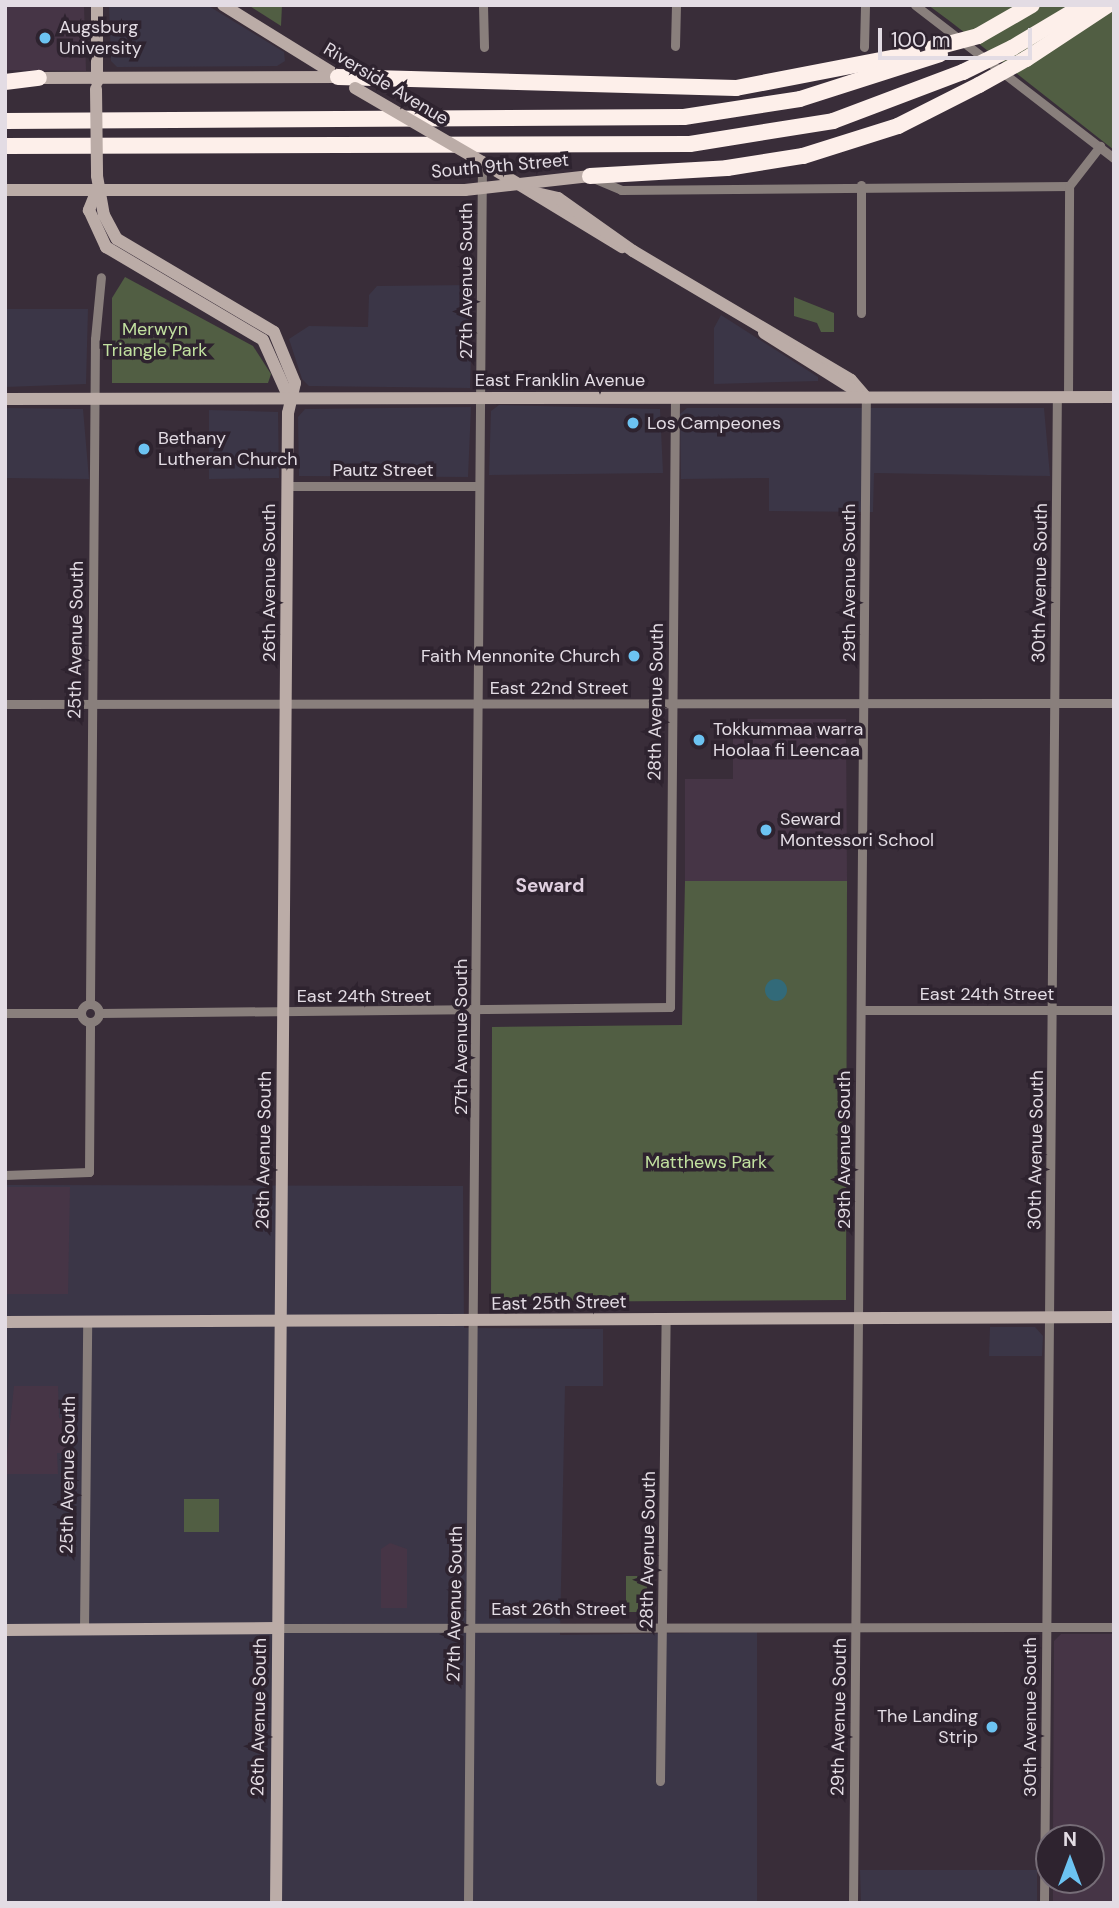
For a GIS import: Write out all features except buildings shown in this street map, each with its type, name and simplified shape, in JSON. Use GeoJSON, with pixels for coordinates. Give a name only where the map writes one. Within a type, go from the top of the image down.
{"type":"FeatureCollection","features":[{"type":"Feature","properties":{"kind":"highway"},"geometry":{"type":"LineString","coordinates":[[5,121],[684,117],[800,99],[984,33],[1032,5]]}},
{"type":"Feature","properties":{"kind":"highway"},"geometry":{"type":"LineString","coordinates":[[5,146],[690,144],[833,121],[963,72],[1012,48],[1084,5]]}},
{"type":"Feature","properties":{"kind":"highway"},"geometry":{"type":"LineString","coordinates":[[590,176],[727,168],[818,152],[898,125],[979,85],[1026,59],[1108,5]]}},
{"type":"Feature","properties":{"kind":"highway"},"geometry":{"type":"LineString","coordinates":[[338,77],[736,88],[847,71],[936,51]]}},
{"type":"Feature","properties":{"kind":"highway"},"geometry":{"type":"LineString","coordinates":[[5,80],[39,78]]}},
{"type":"Feature","properties":{"kind":"street"},"geometry":{"type":"LineString","coordinates":[[97,5],[97,190]]}},
{"type":"Feature","properties":{"kind":"street","name":"Riverside Avenue"},"geometry":{"type":"LineString","coordinates":[[223,5],[482,167],[501,174],[532,192],[558,198],[633,251],[762,330],[777,346],[866,397]]}},
{"type":"Feature","properties":{"kind":"street"},"geometry":{"type":"LineString","coordinates":[[483,5],[484,47]]}},
{"type":"Feature","properties":{"kind":"street"},"geometry":{"type":"LineString","coordinates":[[675,46],[676,5]]}},
{"type":"Feature","properties":{"kind":"street"},"geometry":{"type":"LineString","coordinates":[[864,47],[865,5]]}},
{"type":"Feature","properties":{"kind":"street"},"geometry":{"type":"LineString","coordinates":[[915,5],[1114,158]]}},
{"type":"Feature","properties":{"kind":"street"},"geometry":{"type":"LineString","coordinates":[[39,78],[97,83],[338,77]]}},
{"type":"Feature","properties":{"kind":"street"},"geometry":{"type":"LineString","coordinates":[[1069,186],[1100,146]]}},
{"type":"Feature","properties":{"kind":"street","name":"27th Avenue South"},"geometry":{"type":"LineString","coordinates":[[468,1903],[482,167]]}},
{"type":"Feature","properties":{"kind":"street","name":"South 9th Street"},"geometry":{"type":"LineString","coordinates":[[5,190],[481,188],[590,176],[621,190],[861,185],[1069,186]]}},
{"type":"Feature","properties":{"kind":"street"},"geometry":{"type":"LineString","coordinates":[[861,185],[861,313]]}},
{"type":"Feature","properties":{"kind":"street","name":"30th Avenue South"},"geometry":{"type":"LineString","coordinates":[[1044,1903],[1054,1010],[1054,703],[1069,186]]}},
{"type":"Feature","properties":{"kind":"street","name":"26th Avenue South"},"geometry":{"type":"LineString","coordinates":[[97,190],[89,210],[106,247],[263,340],[289,398],[276,1903]]}},
{"type":"Feature","properties":{"kind":"street","name":"25th Avenue South"},"geometry":{"type":"LineString","coordinates":[[90,1003],[94,399],[101,277]]}},
{"type":"Feature","properties":{"kind":"street","name":"28th Avenue South"},"geometry":{"type":"LineString","coordinates":[[670,1007],[675,397]]}},
{"type":"Feature","properties":{"kind":"street","name":"29th Avenue South"},"geometry":{"type":"LineString","coordinates":[[853,1903],[866,397]]}},
{"type":"Feature","properties":{"kind":"street","name":"East Franklin Avenue"},"geometry":{"type":"LineString","coordinates":[[5,399],[1114,397]]}},
{"type":"Feature","properties":{"kind":"street","name":"Pautz Street"},"geometry":{"type":"LineString","coordinates":[[287,486],[479,486]]}},
{"type":"Feature","properties":{"kind":"street","name":"East 22nd Street"},"geometry":{"type":"LineString","coordinates":[[5,704],[1114,703]]}},
{"type":"Feature","properties":{"kind":"street"},"geometry":{"type":"LineString","coordinates":[[5,1175],[89,1172],[90,1022],[100,1013],[90,1003],[80,1013]]}},
{"type":"Feature","properties":{"kind":"street","name":"East 24th Street"},"geometry":{"type":"LineString","coordinates":[[100,1013],[476,1012],[670,1007]]}},
{"type":"Feature","properties":{"kind":"street","name":"East 24th Street"},"geometry":{"type":"LineString","coordinates":[[861,1010],[1114,1010]]}},
{"type":"Feature","properties":{"kind":"street"},"geometry":{"type":"LineString","coordinates":[[5,1013],[80,1013],[90,1022]]}},
{"type":"Feature","properties":{"kind":"street","name":"East 25th Street"},"geometry":{"type":"LineString","coordinates":[[5,1322],[1114,1317]]}},
{"type":"Feature","properties":{"kind":"street","name":"28th Avenue South"},"geometry":{"type":"LineString","coordinates":[[660,1781],[666,1320]]}},
{"type":"Feature","properties":{"kind":"street","name":"25th Avenue South"},"geometry":{"type":"LineString","coordinates":[[85,1630],[87,1321]]}},
{"type":"Feature","properties":{"kind":"street","name":"East 26th Street"},"geometry":{"type":"LineString","coordinates":[[5,1630],[1114,1627]]}},
{"type":"Feature","properties":{"kind":"shaded area","name":"Augsburg University"},"geometry":{"type":"Polygon","coordinates":[[[5,5],[84,5],[86,71],[5,70],[5,5]]]}},
{"type":"Feature","properties":{"kind":"shaded area"},"geometry":{"type":"Polygon","coordinates":[[[109,5],[207,5],[284,52],[285,61],[277,66],[117,67],[111,61],[109,5]]]}},
{"type":"Feature","properties":{"kind":"shaded area"},"geometry":{"type":"Polygon","coordinates":[[[473,285],[470,388],[309,386],[302,379],[289,339],[309,326],[368,327],[369,295],[377,286],[473,285]]]}},
{"type":"Feature","properties":{"kind":"shaded area"},"geometry":{"type":"Polygon","coordinates":[[[5,309],[88,309],[86,384],[5,387],[5,309]]]}},
{"type":"Feature","properties":{"kind":"shaded area"},"geometry":{"type":"Polygon","coordinates":[[[721,315],[818,377],[818,381],[714,384],[714,328],[721,315]]]}},
{"type":"Feature","properties":{"kind":"shaded area"},"geometry":{"type":"Polygon","coordinates":[[[499,405],[660,409],[663,473],[489,475],[491,411],[499,405]]]}},
{"type":"Feature","properties":{"kind":"shaded area"},"geometry":{"type":"Polygon","coordinates":[[[471,407],[468,477],[299,476],[298,417],[305,409],[471,407]]]}},
{"type":"Feature","properties":{"kind":"shaded area"},"geometry":{"type":"Polygon","coordinates":[[[5,408],[83,409],[89,479],[5,478],[5,408]]]}},
{"type":"Feature","properties":{"kind":"shaded area"},"geometry":{"type":"Polygon","coordinates":[[[687,408],[1044,408],[1050,476],[874,473],[873,512],[769,511],[769,478],[681,479],[680,414],[687,408]]]}},
{"type":"Feature","properties":{"kind":"shaded area"},"geometry":{"type":"Polygon","coordinates":[[[209,410],[278,412],[279,478],[209,479],[209,410]]]}},
{"type":"Feature","properties":{"kind":"shaded area","name":"Seward Montessori School"},"geometry":{"type":"Polygon","coordinates":[[[733,719],[846,719],[847,881],[685,881],[685,779],[733,779],[733,719]]]}},
{"type":"Feature","properties":{"kind":"shaded area"},"geometry":{"type":"Polygon","coordinates":[[[5,1185],[463,1186],[464,1328],[603,1329],[603,1386],[565,1386],[560,1635],[757,1632],[757,1903],[5,1903],[5,1185]]]}},
{"type":"Feature","properties":{"kind":"shaded area"},"geometry":{"type":"Polygon","coordinates":[[[5,1187],[70,1187],[68,1294],[5,1294],[5,1187]]]}},
{"type":"Feature","properties":{"kind":"shaded area"},"geometry":{"type":"Polygon","coordinates":[[[990,1327],[1035,1327],[1043,1336],[1042,1356],[989,1356],[990,1327]]]}},
{"type":"Feature","properties":{"kind":"shaded area"},"geometry":{"type":"Polygon","coordinates":[[[14,1386],[58,1386],[59,1418],[67,1419],[67,1453],[57,1453],[58,1474],[5,1474],[14,1386]]]}},
{"type":"Feature","properties":{"kind":"shaded area"},"geometry":{"type":"Polygon","coordinates":[[[390,1543],[407,1549],[407,1608],[381,1608],[381,1549],[390,1543]]]}},
{"type":"Feature","properties":{"kind":"shaded area"},"geometry":{"type":"Polygon","coordinates":[[[1061,1634],[1114,1634],[1114,1903],[1053,1903],[1053,1894],[1105,1894],[1105,1824],[1053,1824],[1054,1641],[1061,1634]]]}},
{"type":"Feature","properties":{"kind":"shaded area"},"geometry":{"type":"Polygon","coordinates":[[[860,1870],[1035,1870],[1037,1903],[861,1903],[860,1870]]]}},
{"type":"Feature","properties":{"kind":"green space"},"geometry":{"type":"Polygon","coordinates":[[[248,5],[282,5],[281,26],[248,5]]]}},
{"type":"Feature","properties":{"kind":"green space"},"geometry":{"type":"Polygon","coordinates":[[[928,5],[1114,5],[1114,150],[951,22],[928,5]]]}},
{"type":"Feature","properties":{"kind":"green space","name":"Merwyn Triangle Park"},"geometry":{"type":"Polygon","coordinates":[[[125,277],[253,346],[271,374],[268,383],[112,383],[112,298],[125,277]]]}},
{"type":"Feature","properties":{"kind":"green space"},"geometry":{"type":"Polygon","coordinates":[[[794,297],[834,313],[834,332],[821,332],[817,323],[794,316],[794,297]]]}},
{"type":"Feature","properties":{"kind":"green space","name":"Matthews Park"},"geometry":{"type":"Polygon","coordinates":[[[685,881],[847,881],[846,1300],[491,1302],[492,1027],[682,1025],[685,881]]]}},
{"type":"Feature","properties":{"kind":"green space"},"geometry":{"type":"Polygon","coordinates":[[[184,1499],[219,1499],[219,1532],[184,1532],[184,1499]]]}},
{"type":"Feature","properties":{"kind":"green space"},"geometry":{"type":"Polygon","coordinates":[[[626,1576],[647,1576],[647,1612],[626,1612],[626,1576]]]}},
{"type":"Feature","properties":{"kind":"water"},"geometry":{"type":"Polygon","coordinates":[[[776,979],[786,986],[787,990],[780,1000],[776,1001],[766,994],[765,990],[772,980],[776,979]]]}},
{"type":"Feature","properties":{"kind":"place","name":"Augsburg University"},"geometry":{"type":"Point","coordinates":[45,38]}},
{"type":"Feature","properties":{"kind":"place","name":"Los Campeones"},"geometry":{"type":"Point","coordinates":[633,423]}},
{"type":"Feature","properties":{"kind":"place","name":"Bethany Lutheran Church"},"geometry":{"type":"Point","coordinates":[144,449]}},
{"type":"Feature","properties":{"kind":"place","name":"Faith Mennonite Church"},"geometry":{"type":"Point","coordinates":[634,656]}},
{"type":"Feature","properties":{"kind":"place","name":"Tokkummaa warra Hoolaa fi Leencaa"},"geometry":{"type":"Point","coordinates":[699,740]}},
{"type":"Feature","properties":{"kind":"place","name":"Seward Montessori School"},"geometry":{"type":"Point","coordinates":[766,830]}},
{"type":"Feature","properties":{"kind":"place","name":"The Landing Strip"},"geometry":{"type":"Point","coordinates":[992,1727]}},
{"type":"Feature","properties":{"kind":"district","name":"Seward"},"geometry":{"type":"Point","coordinates":[550,886]}}]}
